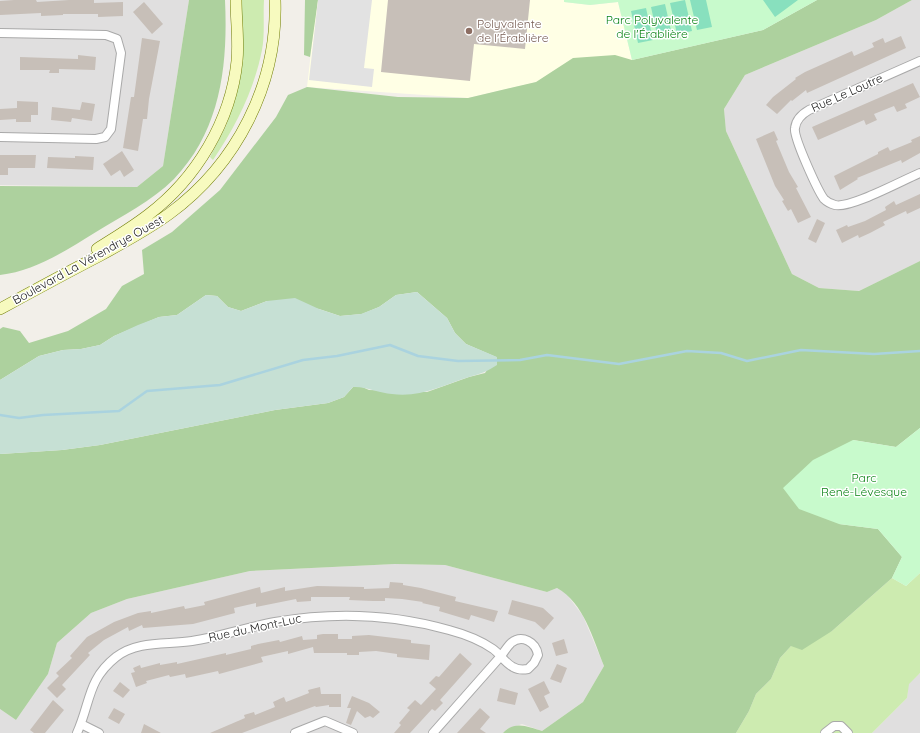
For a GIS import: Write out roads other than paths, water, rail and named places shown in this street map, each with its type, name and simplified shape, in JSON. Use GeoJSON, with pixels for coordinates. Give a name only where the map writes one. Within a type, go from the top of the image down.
{"type":"FeatureCollection","features":[{"type":"Feature","properties":{"kind":"main road"},"geometry":{"type":"LineString","coordinates":[[18,299],[148,215],[174,191],[199,161],[218,128],[233,87],[237,60],[236,0]]}},
{"type":"Feature","properties":{"kind":"main road","name":"Boulevard La Vérendrye Ouest"},"geometry":{"type":"LineString","coordinates":[[0,309],[153,225],[181,205],[217,170],[240,138],[263,85],[272,42],[274,0]]}},
{"type":"Feature","properties":{"kind":"street"},"geometry":{"type":"LineString","coordinates":[[0,33],[106,35],[117,39],[121,53],[111,128],[106,137],[96,139],[0,138]]}},
{"type":"Feature","properties":{"kind":"street","name":"Rue Le Loutre"},"geometry":{"type":"LineString","coordinates":[[920,61],[809,110],[799,117],[794,128],[796,140],[822,195],[825,200],[835,205],[848,204],[920,173]]}},
{"type":"Feature","properties":{"kind":"street","name":"Rue du Mont-Luc"},"geometry":{"type":"LineString","coordinates":[[78,733],[91,689],[106,666],[126,651],[142,646],[196,641],[274,622],[299,618],[370,616],[421,623],[462,634],[492,649],[511,666],[524,670],[531,666],[537,659],[537,650],[529,640],[522,639],[511,643],[501,656]]}},
{"type":"Feature","properties":{"kind":"street"},"geometry":{"type":"LineString","coordinates":[[433,733],[501,656]]}},
{"type":"Feature","properties":{"kind":"street"},"geometry":{"type":"LineString","coordinates":[[296,733],[325,721],[353,733]]}},
{"type":"Feature","properties":{"kind":"street"},"geometry":{"type":"LineString","coordinates":[[81,724],[99,733]]}},
{"type":"Feature","properties":{"kind":"street"},"geometry":{"type":"LineString","coordinates":[[825,733],[834,726],[841,726],[848,733]]}},
{"type":"Feature","properties":{"kind":"waterway"},"geometry":{"type":"LineString","coordinates":[[0,415],[19,418],[43,415],[119,411],[147,391],[220,385],[303,360],[337,356],[390,345],[418,356],[458,361],[520,360],[547,355],[619,364],[687,351],[721,353],[747,361],[801,350],[874,354],[920,351]]}},
{"type":"Feature","properties":{"kind":"place","name":"Polyvalente de l'Érablière"},"geometry":{"type":"Point","coordinates":[469,31]}},
{"type":"Feature","properties":{"kind":"park label","name":"Parc Polyvalente de l'Érablière"},"geometry":{"type":"Point","coordinates":[652,27]}},
{"type":"Feature","properties":{"kind":"park label","name":"Parc René-Lévesque"},"geometry":{"type":"Point","coordinates":[864,485]}}]}
